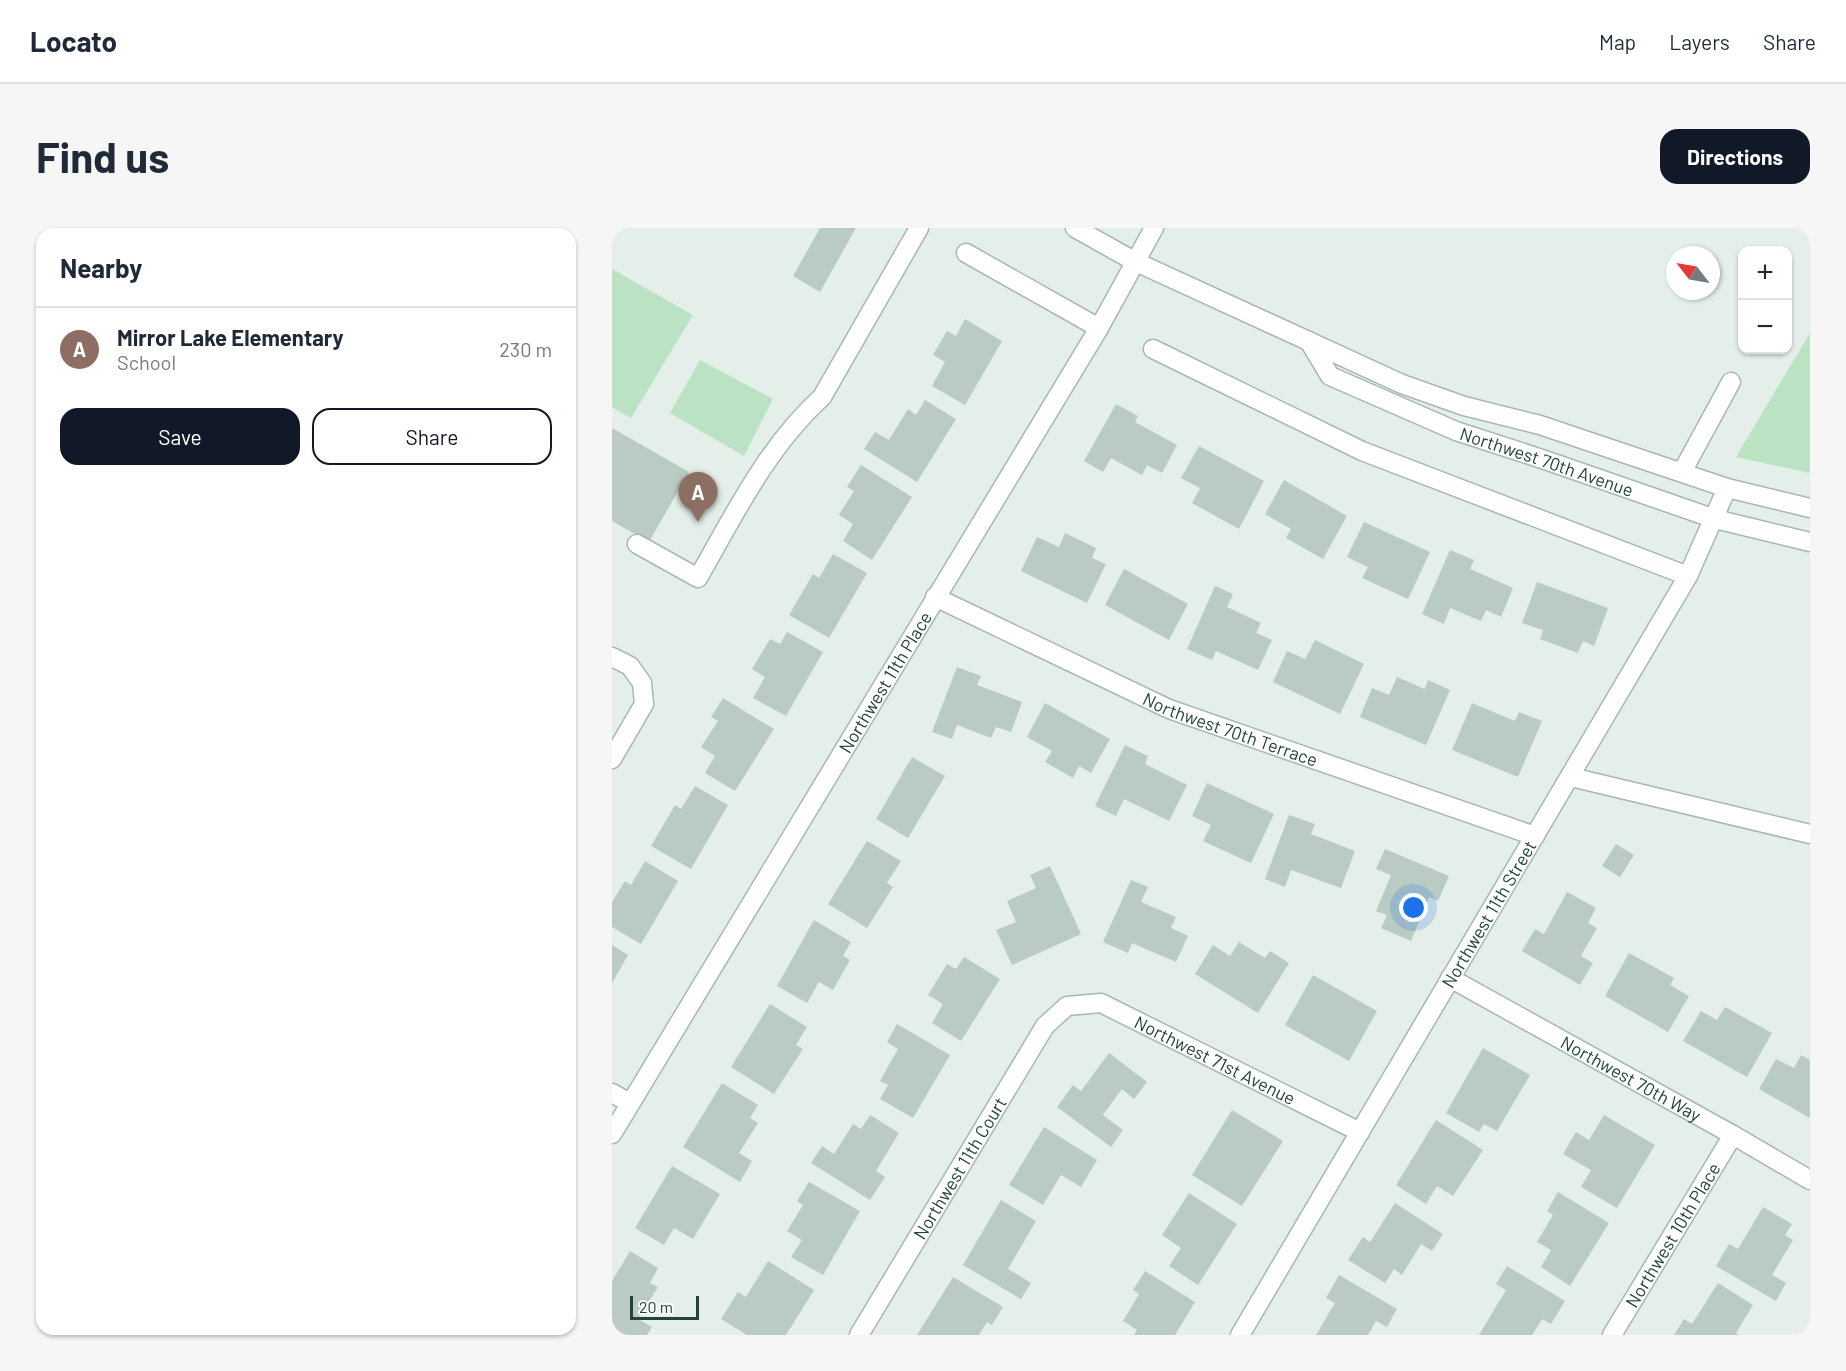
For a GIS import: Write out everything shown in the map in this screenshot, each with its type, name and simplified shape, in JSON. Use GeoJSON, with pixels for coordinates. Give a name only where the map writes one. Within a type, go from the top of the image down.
{"type":"FeatureCollection","features":[{"type":"Feature","properties":{"kind":"street"},"geometry":{"type":"LineString","coordinates":[[637,544],[698,578],[763,466],[805,412],[822,397],[919,228]]}},
{"type":"Feature","properties":{"kind":"street","name":"Northwest 70th Avenue"},"geometry":{"type":"LineString","coordinates":[[1075,228],[1134,261],[1401,384],[1464,406],[1540,425],[1727,488],[1810,508]]}},
{"type":"Feature","properties":{"kind":"street","name":"Northwest 11th Place"},"geometry":{"type":"LineString","coordinates":[[612,1134],[1099,328],[1154,228]]}},
{"type":"Feature","properties":{"kind":"street"},"geometry":{"type":"LineString","coordinates":[[966,253],[1099,328]]}},
{"type":"Feature","properties":{"kind":"street","name":"Northwest 70th Avenue"},"geometry":{"type":"LineString","coordinates":[[1309,341],[1330,376],[1412,414],[1715,519],[1810,542]]}},
{"type":"Feature","properties":{"kind":"street"},"geometry":{"type":"LineString","coordinates":[[1153,348],[1362,451],[1688,576]]}},
{"type":"Feature","properties":{"kind":"street"},"geometry":{"type":"LineString","coordinates":[[1682,472],[1731,382]]}},
{"type":"Feature","properties":{"kind":"street","name":"Northwest 11th Street"},"geometry":{"type":"LineString","coordinates":[[1240,1335],[1688,576],[1727,488]]}},
{"type":"Feature","properties":{"kind":"street","name":"Northwest 70th Terrace"},"geometry":{"type":"LineString","coordinates":[[935,597],[1169,710],[1536,836]]}},
{"type":"Feature","properties":{"kind":"street"},"geometry":{"type":"LineString","coordinates":[[612,657],[630,666],[642,683],[644,704],[612,759]]}},
{"type":"Feature","properties":{"kind":"street"},"geometry":{"type":"LineString","coordinates":[[1571,777],[1810,834]]}},
{"type":"Feature","properties":{"kind":"street","name":"Northwest 70th Way"},"geometry":{"type":"LineString","coordinates":[[1450,978],[1734,1135],[1810,1180]]}},
{"type":"Feature","properties":{"kind":"street","name":"Northwest 71st Avenue"},"geometry":{"type":"LineString","coordinates":[[1067,1005],[1101,1003],[1360,1132]]}},
{"type":"Feature","properties":{"kind":"street","name":"Northwest 11th Court"},"geometry":{"type":"LineString","coordinates":[[859,1335],[1045,1026],[1067,1005]]}},
{"type":"Feature","properties":{"kind":"street"},"geometry":{"type":"LineString","coordinates":[[612,1093],[630,1103]]}},
{"type":"Feature","properties":{"kind":"street","name":"Northwest 10th Place"},"geometry":{"type":"LineString","coordinates":[[1612,1335],[1734,1135]]}},
{"type":"Feature","properties":{"kind":"green space"},"geometry":{"type":"Polygon","coordinates":[[[612,269],[693,315],[631,418],[612,407],[612,269]]]}},
{"type":"Feature","properties":{"kind":"green space"},"geometry":{"type":"Polygon","coordinates":[[[1810,333],[1810,473],[1736,457],[1810,333]]]}},
{"type":"Feature","properties":{"kind":"green space"},"geometry":{"type":"Polygon","coordinates":[[[700,360],[773,399],[744,456],[670,413],[700,360]]]}},
{"type":"Feature","properties":{"kind":"building"},"geometry":{"type":"Polygon","coordinates":[[[820,228],[856,228],[820,292],[793,276],[820,228]]]}},
{"type":"Feature","properties":{"kind":"building"},"geometry":{"type":"Polygon","coordinates":[[[965,319],[1002,341],[965,405],[932,386],[945,362],[933,355],[947,331],[956,336],[965,319]]]}},
{"type":"Feature","properties":{"kind":"building"},"geometry":{"type":"Polygon","coordinates":[[[925,400],[956,419],[917,482],[864,449],[875,432],[889,440],[908,409],[916,415],[925,400]]]}},
{"type":"Feature","properties":{"kind":"building"},"geometry":{"type":"Polygon","coordinates":[[[1116,404],[1138,416],[1135,422],[1177,445],[1162,473],[1147,465],[1142,475],[1111,458],[1103,472],[1084,461],[1116,404]]]}},
{"type":"Feature","properties":{"kind":"building"},"geometry":{"type":"Polygon","coordinates":[[[612,428],[689,472],[649,542],[612,521],[612,428]]]}},
{"type":"Feature","properties":{"kind":"building"},"geometry":{"type":"Polygon","coordinates":[[[1199,446],[1264,481],[1239,529],[1192,503],[1200,488],[1181,478],[1199,446]]]}},
{"type":"Feature","properties":{"kind":"building"},"geometry":{"type":"Polygon","coordinates":[[[861,465],[912,497],[872,560],[843,541],[853,524],[839,515],[854,491],[847,487],[861,465]]]}},
{"type":"Feature","properties":{"kind":"building"},"geometry":{"type":"Polygon","coordinates":[[[1284,480],[1347,516],[1323,559],[1286,538],[1291,529],[1265,514],[1284,480]]]}},
{"type":"Feature","properties":{"kind":"building"},"geometry":{"type":"Polygon","coordinates":[[[1364,522],[1430,552],[1408,599],[1362,578],[1368,567],[1347,557],[1364,522]]]}},
{"type":"Feature","properties":{"kind":"building"},"geometry":{"type":"Polygon","coordinates":[[[1065,533],[1096,548],[1092,558],[1106,564],[1087,603],[1021,571],[1037,537],[1059,547],[1065,533]]]}},
{"type":"Feature","properties":{"kind":"building"},"geometry":{"type":"Polygon","coordinates":[[[1450,550],[1474,560],[1470,569],[1513,588],[1501,617],[1486,610],[1481,621],[1450,608],[1444,624],[1422,614],[1450,550]]]}},
{"type":"Feature","properties":{"kind":"building"},"geometry":{"type":"Polygon","coordinates":[[[833,554],[867,573],[829,638],[789,615],[813,574],[819,578],[833,554]]]}},
{"type":"Feature","properties":{"kind":"building"},"geometry":{"type":"Polygon","coordinates":[[[1124,569],[1188,604],[1169,640],[1105,605],[1124,569]]]}},
{"type":"Feature","properties":{"kind":"building"},"geometry":{"type":"Polygon","coordinates":[[[1537,582],[1608,608],[1594,646],[1583,641],[1578,653],[1540,639],[1543,630],[1522,623],[1537,582]]]}},
{"type":"Feature","properties":{"kind":"building"},"geometry":{"type":"Polygon","coordinates":[[[1215,586],[1233,594],[1227,607],[1261,623],[1256,633],[1272,640],[1258,670],[1216,651],[1212,660],[1187,649],[1215,586]]]}},
{"type":"Feature","properties":{"kind":"building"},"geometry":{"type":"Polygon","coordinates":[[[787,632],[823,652],[786,716],[753,698],[765,677],[752,669],[770,639],[780,644],[787,632]]]}},
{"type":"Feature","properties":{"kind":"building"},"geometry":{"type":"Polygon","coordinates":[[[1315,640],[1364,664],[1340,714],[1273,682],[1287,651],[1305,659],[1315,640]]]}},
{"type":"Feature","properties":{"kind":"building"},"geometry":{"type":"Polygon","coordinates":[[[957,667],[981,676],[977,685],[1022,702],[1011,732],[996,727],[991,738],[957,725],[952,739],[932,732],[957,667]]]}},
{"type":"Feature","properties":{"kind":"building"},"geometry":{"type":"Polygon","coordinates":[[[1397,677],[1425,689],[1428,680],[1450,690],[1426,745],[1360,717],[1372,688],[1389,695],[1397,677]]]}},
{"type":"Feature","properties":{"kind":"building"},"geometry":{"type":"Polygon","coordinates":[[[723,698],[774,729],[735,791],[705,773],[715,756],[701,747],[718,721],[711,717],[723,698]]]}},
{"type":"Feature","properties":{"kind":"building"},"geometry":{"type":"Polygon","coordinates":[[[1045,703],[1110,739],[1091,773],[1079,766],[1073,778],[1045,762],[1052,751],[1027,737],[1045,703]]]}},
{"type":"Feature","properties":{"kind":"building"},"geometry":{"type":"Polygon","coordinates":[[[1472,703],[1515,721],[1519,712],[1542,721],[1518,777],[1452,750],[1472,703]]]}},
{"type":"Feature","properties":{"kind":"building"},"geometry":{"type":"Polygon","coordinates":[[[1125,745],[1148,756],[1145,764],[1187,785],[1169,821],[1124,799],[1116,816],[1095,806],[1125,745]]]}},
{"type":"Feature","properties":{"kind":"building"},"geometry":{"type":"Polygon","coordinates":[[[912,757],[945,776],[908,838],[876,819],[912,757]]]}},
{"type":"Feature","properties":{"kind":"building"},"geometry":{"type":"Polygon","coordinates":[[[1207,783],[1274,814],[1251,863],[1203,841],[1211,825],[1192,816],[1207,783]]]}},
{"type":"Feature","properties":{"kind":"building"},"geometry":{"type":"Polygon","coordinates":[[[695,786],[728,805],[691,869],[651,846],[675,805],[681,809],[695,786]]]}},
{"type":"Feature","properties":{"kind":"building"},"geometry":{"type":"Polygon","coordinates":[[[1289,815],[1315,824],[1311,834],[1355,851],[1341,888],[1291,870],[1285,887],[1265,879],[1289,815]]]}},
{"type":"Feature","properties":{"kind":"building"},"geometry":{"type":"Polygon","coordinates":[[[867,841],[901,861],[887,883],[893,887],[867,928],[828,904],[867,841]]]}},
{"type":"Feature","properties":{"kind":"building"},"geometry":{"type":"Polygon","coordinates":[[[1616,844],[1634,855],[1620,877],[1602,866],[1616,844]]]}},
{"type":"Feature","properties":{"kind":"building"},"geometry":{"type":"Polygon","coordinates":[[[1385,849],[1449,876],[1438,901],[1429,897],[1411,941],[1381,928],[1387,915],[1376,911],[1391,875],[1376,869],[1385,849]]]}},
{"type":"Feature","properties":{"kind":"building"},"geometry":{"type":"Polygon","coordinates":[[[645,861],[678,881],[641,944],[612,927],[612,902],[625,881],[631,885],[645,861]]]}},
{"type":"Feature","properties":{"kind":"building"},"geometry":{"type":"Polygon","coordinates":[[[1050,866],[1081,934],[1012,965],[996,930],[1016,922],[1007,901],[1036,888],[1030,875],[1050,866]]]}},
{"type":"Feature","properties":{"kind":"building"},"geometry":{"type":"Polygon","coordinates":[[[1131,880],[1148,887],[1141,902],[1176,917],[1171,928],[1188,936],[1176,962],[1132,943],[1128,953],[1103,942],[1131,880]]]}},
{"type":"Feature","properties":{"kind":"building"},"geometry":{"type":"Polygon","coordinates":[[[1567,892],[1596,908],[1588,923],[1597,928],[1581,956],[1593,963],[1580,985],[1522,951],[1535,929],[1544,934],[1567,892]]]}},
{"type":"Feature","properties":{"kind":"building"},"geometry":{"type":"Polygon","coordinates":[[[814,920],[851,942],[843,956],[850,960],[833,990],[819,982],[807,1003],[777,986],[814,920]]]}},
{"type":"Feature","properties":{"kind":"building"},"geometry":{"type":"Polygon","coordinates":[[[1239,942],[1265,958],[1270,951],[1289,963],[1258,1013],[1195,974],[1213,945],[1230,956],[1239,942]]]}},
{"type":"Feature","properties":{"kind":"building"},"geometry":{"type":"Polygon","coordinates":[[[612,945],[628,955],[612,983],[612,945]]]}},
{"type":"Feature","properties":{"kind":"building"},"geometry":{"type":"Polygon","coordinates":[[[1629,953],[1674,978],[1670,985],[1689,996],[1668,1032],[1605,996],[1629,953]]]}},
{"type":"Feature","properties":{"kind":"building"},"geometry":{"type":"Polygon","coordinates":[[[964,957],[1000,979],[961,1041],[932,1023],[943,1004],[928,995],[947,964],[956,969],[964,957]]]}},
{"type":"Feature","properties":{"kind":"building"},"geometry":{"type":"Polygon","coordinates":[[[1313,975],[1377,1011],[1349,1061],[1285,1025],[1313,975]]]}},
{"type":"Feature","properties":{"kind":"building"},"geometry":{"type":"Polygon","coordinates":[[[770,1004],[807,1027],[796,1045],[803,1049],[774,1094],[731,1067],[770,1004]]]}},
{"type":"Feature","properties":{"kind":"building"},"geometry":{"type":"Polygon","coordinates":[[[1725,1007],[1772,1033],[1747,1077],[1683,1041],[1701,1011],[1717,1020],[1725,1007]]]}},
{"type":"Feature","properties":{"kind":"building"},"geometry":{"type":"Polygon","coordinates":[[[897,1024],[950,1055],[913,1118],[880,1099],[888,1085],[880,1081],[898,1049],[887,1042],[897,1024]]]}},
{"type":"Feature","properties":{"kind":"building"},"geometry":{"type":"Polygon","coordinates":[[[1483,1048],[1530,1075],[1497,1131],[1484,1124],[1479,1132],[1446,1113],[1483,1048]]]}},
{"type":"Feature","properties":{"kind":"building"},"geometry":{"type":"Polygon","coordinates":[[[1109,1053],[1147,1082],[1134,1099],[1122,1089],[1103,1115],[1123,1130],[1111,1147],[1057,1107],[1073,1085],[1081,1091],[1109,1053]]]}},
{"type":"Feature","properties":{"kind":"building"},"geometry":{"type":"Polygon","coordinates":[[[1801,1055],[1810,1060],[1810,1118],[1759,1089],[1776,1059],[1794,1068],[1801,1055]]]}},
{"type":"Feature","properties":{"kind":"building"},"geometry":{"type":"Polygon","coordinates":[[[722,1083],[758,1105],[750,1118],[758,1123],[739,1153],[752,1161],[740,1182],[683,1147],[722,1083]]]}},
{"type":"Feature","properties":{"kind":"building"},"geometry":{"type":"Polygon","coordinates":[[[1232,1110],[1283,1141],[1242,1206],[1192,1175],[1232,1110]]]}},
{"type":"Feature","properties":{"kind":"building"},"geometry":{"type":"Polygon","coordinates":[[[870,1115],[899,1133],[876,1171],[885,1177],[870,1200],[811,1163],[822,1146],[834,1154],[853,1124],[861,1129],[870,1115]]]}},
{"type":"Feature","properties":{"kind":"building"},"geometry":{"type":"Polygon","coordinates":[[[1604,1115],[1655,1145],[1617,1208],[1581,1187],[1591,1170],[1563,1154],[1576,1132],[1589,1140],[1604,1115]]]}},
{"type":"Feature","properties":{"kind":"building"},"geometry":{"type":"Polygon","coordinates":[[[1436,1120],[1483,1150],[1453,1196],[1437,1186],[1426,1204],[1396,1185],[1436,1120]]]}},
{"type":"Feature","properties":{"kind":"building"},"geometry":{"type":"Polygon","coordinates":[[[1044,1127],[1097,1160],[1081,1187],[1061,1175],[1043,1205],[1009,1185],[1044,1127]]]}},
{"type":"Feature","properties":{"kind":"building"},"geometry":{"type":"Polygon","coordinates":[[[672,1166],[720,1194],[693,1239],[674,1228],[664,1245],[635,1228],[672,1166]]]}},
{"type":"Feature","properties":{"kind":"building"},"geometry":{"type":"Polygon","coordinates":[[[809,1182],[860,1211],[823,1275],[791,1257],[802,1240],[787,1231],[803,1205],[797,1201],[809,1182]]]}},
{"type":"Feature","properties":{"kind":"building"},"geometry":{"type":"Polygon","coordinates":[[[1558,1192],[1609,1223],[1570,1286],[1541,1267],[1551,1250],[1537,1242],[1553,1215],[1547,1211],[1558,1192]]]}},
{"type":"Feature","properties":{"kind":"building"},"geometry":{"type":"Polygon","coordinates":[[[1189,1193],[1237,1224],[1198,1285],[1169,1266],[1181,1248],[1162,1235],[1189,1193]]]}},
{"type":"Feature","properties":{"kind":"building"},"geometry":{"type":"Polygon","coordinates":[[[1001,1200],[1036,1221],[1008,1269],[1031,1283],[1021,1299],[963,1265],[1001,1200]]]}},
{"type":"Feature","properties":{"kind":"building"},"geometry":{"type":"Polygon","coordinates":[[[1395,1203],[1443,1234],[1432,1251],[1421,1244],[1402,1275],[1394,1269],[1385,1283],[1348,1260],[1363,1237],[1370,1242],[1395,1203]]]}},
{"type":"Feature","properties":{"kind":"building"},"geometry":{"type":"Polygon","coordinates":[[[1763,1207],[1792,1224],[1785,1235],[1793,1240],[1772,1275],[1786,1283],[1776,1301],[1716,1266],[1729,1244],[1738,1249],[1763,1207]]]}},
{"type":"Feature","properties":{"kind":"building"},"geometry":{"type":"Polygon","coordinates":[[[630,1251],[658,1268],[650,1283],[658,1287],[638,1319],[652,1327],[647,1335],[625,1335],[612,1327],[612,1281],[630,1251]]]}},
{"type":"Feature","properties":{"kind":"building"},"geometry":{"type":"Polygon","coordinates":[[[768,1261],[814,1290],[786,1335],[747,1335],[721,1319],[738,1292],[746,1297],[768,1261]]]}},
{"type":"Feature","properties":{"kind":"building"},"geometry":{"type":"Polygon","coordinates":[[[1507,1266],[1565,1301],[1551,1324],[1542,1319],[1532,1335],[1479,1335],[1506,1290],[1496,1284],[1507,1266]]]}},
{"type":"Feature","properties":{"kind":"building"},"geometry":{"type":"Polygon","coordinates":[[[1145,1271],[1195,1302],[1175,1335],[1134,1335],[1137,1330],[1123,1321],[1139,1294],[1133,1290],[1145,1271]]]}},
{"type":"Feature","properties":{"kind":"building"},"geometry":{"type":"Polygon","coordinates":[[[1339,1275],[1397,1309],[1387,1327],[1376,1321],[1368,1335],[1316,1335],[1335,1303],[1326,1298],[1339,1275]]]}},
{"type":"Feature","properties":{"kind":"building"},"geometry":{"type":"Polygon","coordinates":[[[953,1277],[1003,1307],[992,1325],[987,1322],[979,1335],[917,1335],[953,1277]]]}},
{"type":"Feature","properties":{"kind":"building"},"geometry":{"type":"Polygon","coordinates":[[[1718,1283],[1753,1305],[1736,1333],[1739,1335],[1674,1335],[1684,1319],[1692,1324],[1718,1283]]]}},
{"type":"Feature","properties":{"kind":"place","name":"Mirror Lake Elementary"},"geometry":{"type":"Point","coordinates":[698,522]}}]}
